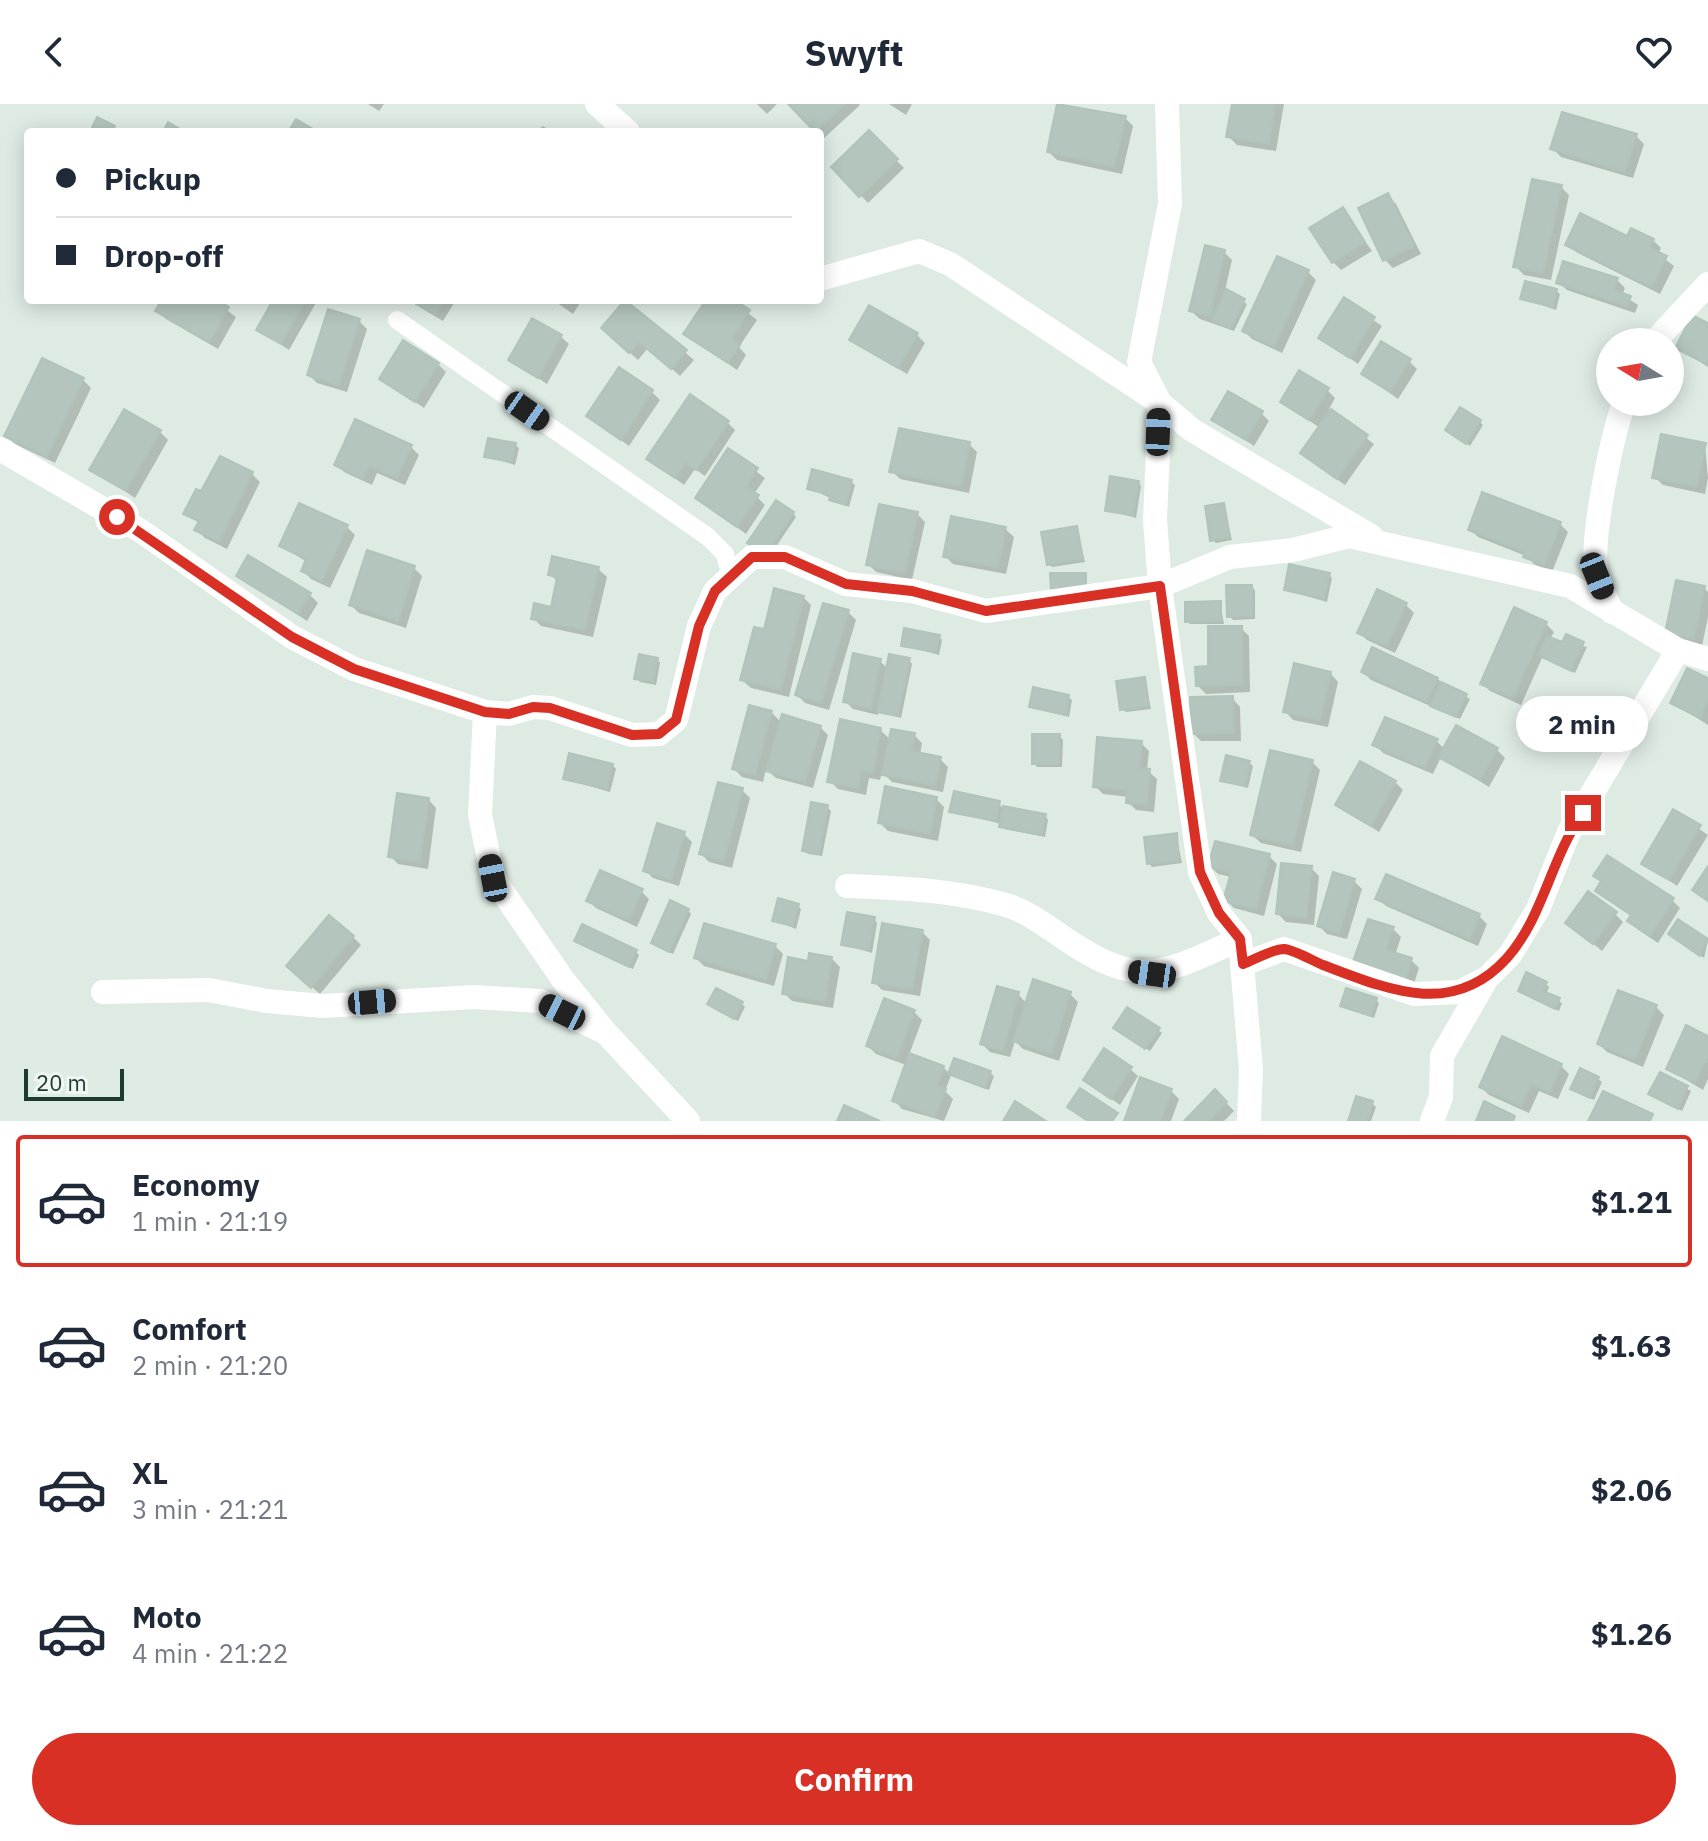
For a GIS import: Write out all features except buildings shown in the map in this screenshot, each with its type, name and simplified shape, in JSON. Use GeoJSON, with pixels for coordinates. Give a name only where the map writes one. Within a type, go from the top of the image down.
{"type":"FeatureCollection","features":[{"type":"Feature","properties":{"kind":"street"},"geometry":{"type":"LineString","coordinates":[[597,104],[624,128]]}},
{"type":"Feature","properties":{"kind":"street"},"geometry":{"type":"LineString","coordinates":[[1167,104],[1170,204],[1139,362],[1160,403],[1155,520],[1160,586],[1200,872],[1219,913],[1240,939],[1251,1070],[1249,1121]]}},
{"type":"Feature","properties":{"kind":"street"},"geometry":{"type":"LineString","coordinates":[[824,278],[919,251],[950,264],[1160,403],[1192,430],[1390,547]]}},
{"type":"Feature","properties":{"kind":"street"},"geometry":{"type":"LineString","coordinates":[[1667,328],[1708,284]]}},
{"type":"Feature","properties":{"kind":"street"},"geometry":{"type":"LineString","coordinates":[[1612,612],[1597,576],[1599,523],[1612,437],[1619,416]]}},
{"type":"Feature","properties":{"kind":"street"},"geometry":{"type":"LineString","coordinates":[[0,449],[141,531],[292,637],[354,669],[485,712],[509,714],[533,707],[550,708],[632,735],[659,734],[676,720],[699,626],[715,591],[752,557],[785,557],[846,584],[912,591],[986,611],[1160,586],[1230,557],[1293,550],[1349,536],[1570,586],[1678,650],[1708,659]]}},
{"type":"Feature","properties":{"kind":"street"},"geometry":{"type":"LineString","coordinates":[[1432,1121],[1441,1097],[1442,1056],[1487,978],[1510,955],[1538,909],[1569,832],[1678,650]]}},
{"type":"Feature","properties":{"kind":"street"},"geometry":{"type":"LineString","coordinates":[[485,712],[480,815],[493,878],[555,969],[606,1033],[688,1121]]}},
{"type":"Feature","properties":{"kind":"street"},"geometry":{"type":"LineString","coordinates":[[847,886],[915,888],[1006,905],[1025,912],[1092,957],[1121,970],[1152,974],[1240,939]]}},
{"type":"Feature","properties":{"kind":"street"},"geometry":{"type":"LineString","coordinates":[[1243,964],[1284,949],[1414,994],[1460,992],[1487,978]]}},
{"type":"Feature","properties":{"kind":"street"},"geometry":{"type":"LineString","coordinates":[[103,992],[209,990],[267,1001],[323,1006],[474,997],[540,1001],[606,1033]]}},
{"type":"Feature","properties":{"kind":"lane"},"geometry":{"type":"LineString","coordinates":[[397,320],[708,537],[725,554],[730,574]]}},
{"type":"Feature","properties":{"kind":"route"},"geometry":{"type":"LineString","coordinates":[[117,517],[292,637],[354,669],[485,712],[509,714],[533,707],[550,708],[632,735],[659,734],[676,720],[699,626],[715,591],[752,557],[785,557],[846,584],[912,591],[986,611],[1160,586],[1184,776],[1200,872],[1219,913],[1240,939],[1243,964],[1284,949],[1344,973],[1414,994],[1460,992],[1487,978],[1510,955],[1538,909],[1569,832],[1583,813]]}}]}
